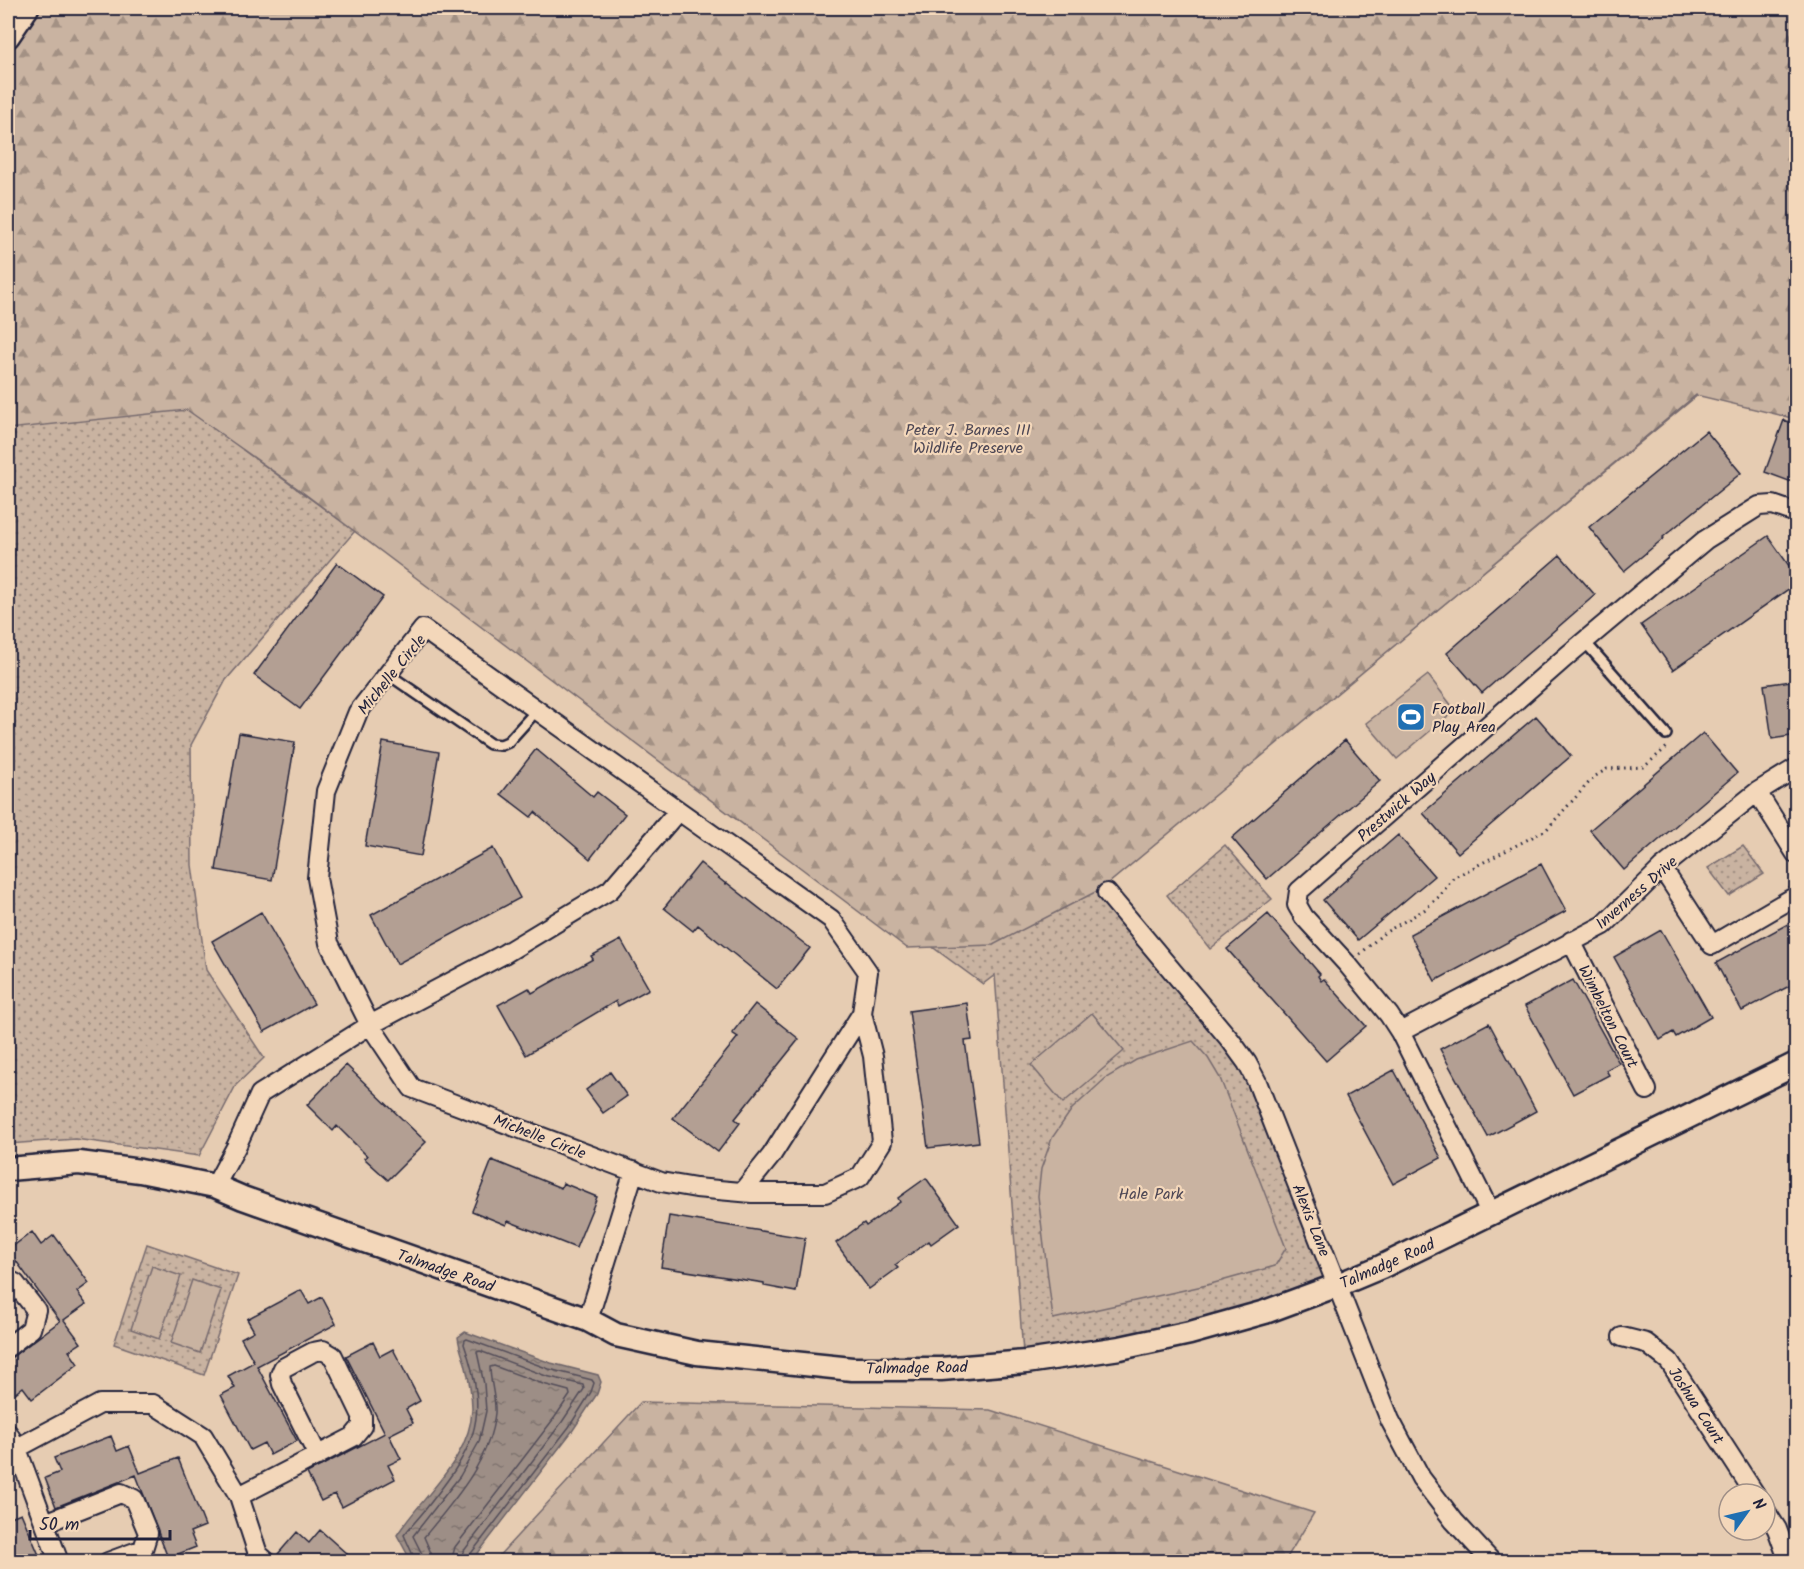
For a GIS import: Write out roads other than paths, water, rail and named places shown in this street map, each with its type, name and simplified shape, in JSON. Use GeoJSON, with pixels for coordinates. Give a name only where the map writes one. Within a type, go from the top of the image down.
{"type":"FeatureCollection","features":[{"type":"Feature","properties":{"kind":"street"},"geometry":{"type":"LineString","coordinates":[[8,36],[27,8]]}},
{"type":"Feature","properties":{"kind":"street","name":"Prestwick Way"},"geometry":{"type":"LineString","coordinates":[[1491,1214],[1400,1032],[1348,965],[1304,917],[1297,905],[1299,891],[1705,540],[1759,506],[1773,505],[1797,513]]}},
{"type":"Feature","properties":{"kind":"street","name":"Michelle Circle"},"geometry":{"type":"LineString","coordinates":[[423,629],[831,919],[868,972],[862,1013],[873,1056],[882,1142],[860,1177],[825,1193],[742,1192],[661,1182],[412,1088],[370,1025],[329,943],[317,878],[326,791],[358,712],[388,674],[423,629]]}},
{"type":"Feature","properties":{"kind":"street","name":"Inverness Drive"},"geometry":{"type":"LineString","coordinates":[[1400,1032],[1604,925],[1662,868],[1756,792],[1797,768]]}},
{"type":"Feature","properties":{"kind":"street"},"geometry":{"type":"LineString","coordinates":[[1756,792],[1797,854]]}},
{"type":"Feature","properties":{"kind":"street"},"geometry":{"type":"LineString","coordinates":[[215,1186],[260,1094],[370,1025],[504,954],[610,890],[678,811]]}},
{"type":"Feature","properties":{"kind":"street"},"geometry":{"type":"LineString","coordinates":[[1662,868],[1712,945],[1797,896]]}},
{"type":"Feature","properties":{"kind":"street","name":"Alexis Lane"},"geometry":{"type":"LineString","coordinates":[[1107,893],[1231,1041],[1257,1082],[1390,1420],[1420,1478],[1484,1559]]}},
{"type":"Feature","properties":{"kind":"street","name":"Wimbelton Court"},"geometry":{"type":"LineString","coordinates":[[1571,941],[1647,1090]]}},
{"type":"Feature","properties":{"kind":"street","name":"Michelle Circle"},"geometry":{"type":"LineString","coordinates":[[742,1192],[771,1156],[862,1013]]}},
{"type":"Feature","properties":{"kind":"street","name":"Talmadge Road"},"geometry":{"type":"LineString","coordinates":[[8,1169],[79,1163],[140,1171],[215,1186],[254,1202],[588,1320],[616,1335],[697,1353],[852,1369],[941,1369],[1026,1362],[1130,1346],[1190,1333],[1265,1312],[1338,1286],[1491,1214],[1797,1064]]}},
{"type":"Feature","properties":{"kind":"street"},"geometry":{"type":"LineString","coordinates":[[588,1320],[634,1171]]}},
{"type":"Feature","properties":{"kind":"street"},"geometry":{"type":"LineString","coordinates":[[8,1281],[15,1283],[36,1311],[31,1329],[8,1347]]}},
{"type":"Feature","properties":{"kind":"street","name":"Joshua Court"},"geometry":{"type":"LineString","coordinates":[[1622,1337],[1646,1342],[1669,1361],[1747,1482]]}},
{"type":"Feature","properties":{"kind":"street"},"geometry":{"type":"LineString","coordinates":[[239,1496],[318,1456],[353,1437],[362,1426],[362,1416],[333,1356],[323,1350],[313,1352],[283,1368],[280,1375],[282,1384],[318,1456]]}},
{"type":"Feature","properties":{"kind":"street"},"geometry":{"type":"LineString","coordinates":[[59,1562],[45,1523],[11,1445],[100,1404],[153,1404],[203,1436],[239,1496],[262,1558]]}},
{"type":"Feature","properties":{"kind":"street"},"geometry":{"type":"LineString","coordinates":[[45,1523],[121,1493],[134,1499],[148,1533],[143,1549],[108,1562]]}},
{"type":"Feature","properties":{"kind":"street"},"geometry":{"type":"LineString","coordinates":[[1777,1529],[1789,1562]]}},
{"type":"Feature","properties":{"kind":"lane"},"geometry":{"type":"LineString","coordinates":[[1585,642],[1666,734]]}},
{"type":"Feature","properties":{"kind":"lane"},"geometry":{"type":"LineString","coordinates":[[388,674],[490,744],[501,745],[508,742],[537,710]]}},
{"type":"Feature","properties":{"kind":"water"},"geometry":{"type":"Polygon","coordinates":[[[465,1332],[551,1363],[598,1375],[601,1382],[597,1394],[573,1430],[472,1561],[411,1561],[397,1535],[444,1476],[454,1461],[470,1427],[471,1392],[458,1337],[465,1332]]]}},
{"type":"Feature","properties":{"kind":"place","name":"Football Play Area"},"geometry":{"type":"Point","coordinates":[1411,717]}},
{"type":"Feature","properties":{"kind":"park label","name":"Peter J. Barnes III Wildlife Preserve"},"geometry":{"type":"Point","coordinates":[968,438]}},
{"type":"Feature","properties":{"kind":"park label","name":"Hale Park"},"geometry":{"type":"Point","coordinates":[1151,1193]}}]}
